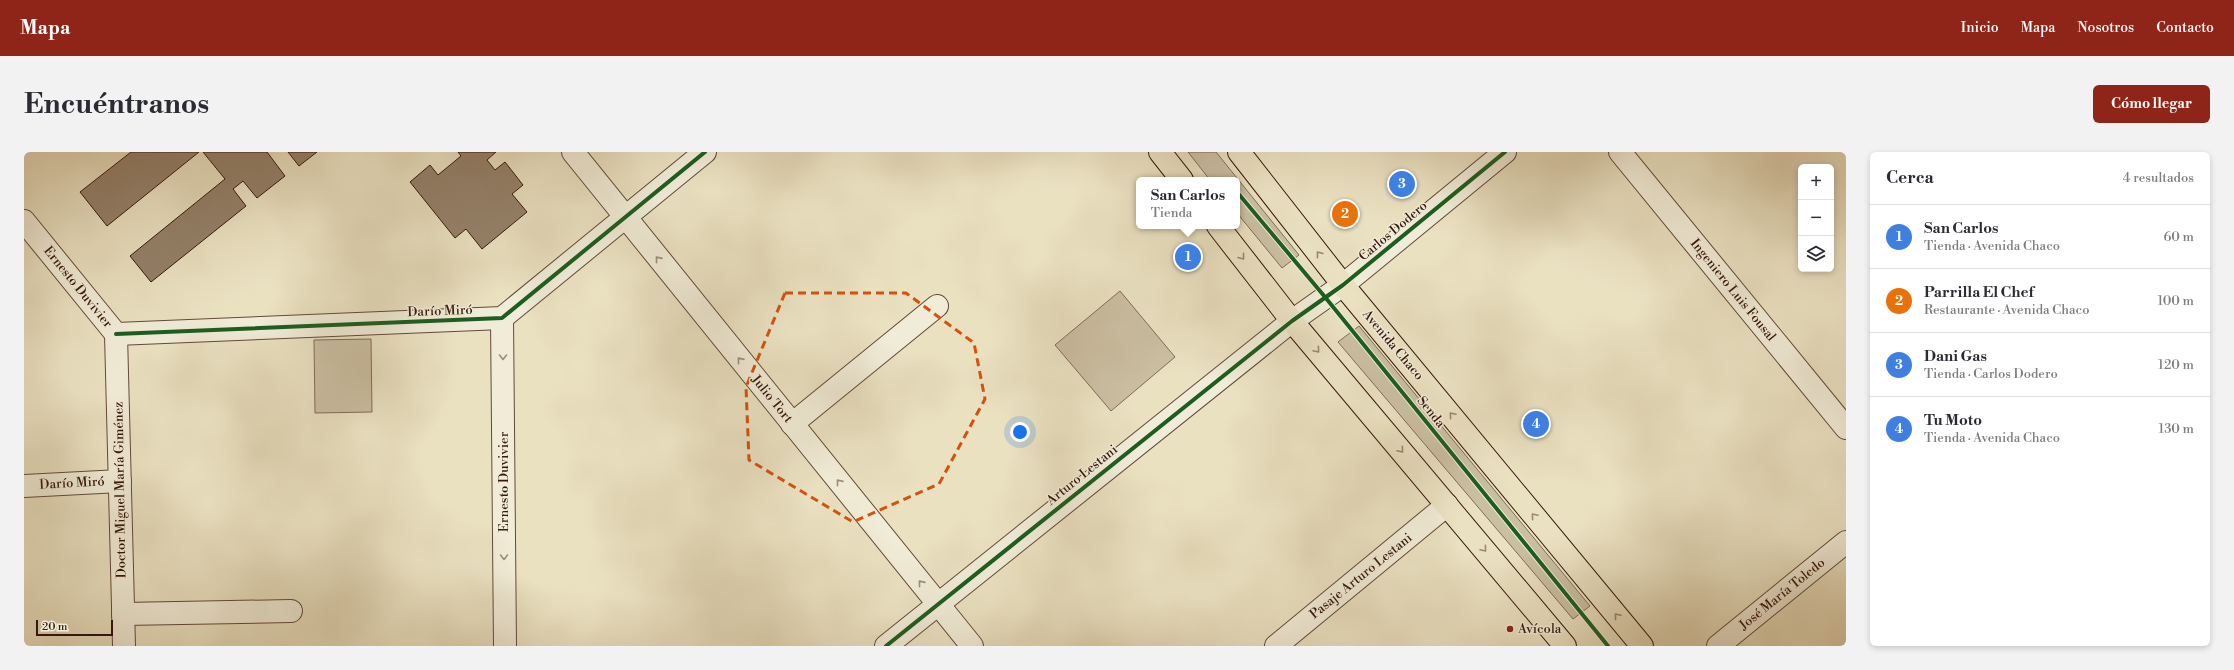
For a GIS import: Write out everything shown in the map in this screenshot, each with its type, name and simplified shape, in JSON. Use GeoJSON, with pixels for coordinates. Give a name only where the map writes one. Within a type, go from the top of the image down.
{"type":"FeatureCollection","features":[{"type":"Feature","properties":{"kind":"main road"},"geometry":{"type":"LineString","coordinates":[[1160,152],[1180,177]]}},
{"type":"Feature","properties":{"kind":"main road","name":"Avenida Chaco"},"geometry":{"type":"LineString","coordinates":[[1238,152],[1343,285],[1642,646]]}},
{"type":"Feature","properties":{"kind":"main road"},"geometry":{"type":"LineString","coordinates":[[1220,229],[1292,321],[1565,646]]}},
{"type":"Feature","properties":{"kind":"street","name":"Julio Tort"},"geometry":{"type":"LineString","coordinates":[[573,152],[972,646]]}},
{"type":"Feature","properties":{"kind":"street"},"geometry":{"type":"LineString","coordinates":[[502,318],[705,152]]}},
{"type":"Feature","properties":{"kind":"street","name":"Carlos Dodero"},"geometry":{"type":"LineString","coordinates":[[1292,321],[1343,285],[1505,152]]}},
{"type":"Feature","properties":{"kind":"street","name":"Ingeniero Luis Fousal"},"geometry":{"type":"LineString","coordinates":[[1620,152],[1846,428]]}},
{"type":"Feature","properties":{"kind":"street","name":"Ernesto Duvivier"},"geometry":{"type":"LineString","coordinates":[[24,221],[116,334]]}},
{"type":"Feature","properties":{"kind":"street"},"geometry":{"type":"LineString","coordinates":[[792,424],[937,306]]}},
{"type":"Feature","properties":{"kind":"street","name":"Darío Miró"},"geometry":{"type":"LineString","coordinates":[[116,334],[502,318]]}},
{"type":"Feature","properties":{"kind":"street","name":"Ernesto Duvivier"},"geometry":{"type":"LineString","coordinates":[[502,318],[505,646]]}},
{"type":"Feature","properties":{"kind":"street","name":"Arturo Lestani"},"geometry":{"type":"LineString","coordinates":[[886,646],[1292,321]]}},
{"type":"Feature","properties":{"kind":"street","name":"Doctor Miguel María Giménez"},"geometry":{"type":"LineString","coordinates":[[116,334],[124,646]]}},
{"type":"Feature","properties":{"kind":"street","name":"Darío Miró"},"geometry":{"type":"LineString","coordinates":[[24,486],[120,481]]}},
{"type":"Feature","properties":{"kind":"street","name":"Pasaje Arturo Lestani"},"geometry":{"type":"LineString","coordinates":[[1276,646],[1447,505]]}},
{"type":"Feature","properties":{"kind":"street","name":"José María Toledo"},"geometry":{"type":"LineString","coordinates":[[1718,646],[1846,542]]}},
{"type":"Feature","properties":{"kind":"street"},"geometry":{"type":"LineString","coordinates":[[123,614],[291,611]]}},
{"type":"Feature","properties":{"kind":"highlighted area"},"geometry":{"type":"Polygon","coordinates":[[[785,293],[906,293],[974,343],[985,399],[939,484],[853,522],[749,460],[746,387],[785,293]]]}},
{"type":"Feature","properties":{"kind":"shaded area"},"geometry":{"type":"Polygon","coordinates":[[[1188,152],[1216,152],[1236,177],[1208,177],[1188,152]]]}},
{"type":"Feature","properties":{"kind":"shaded area"},"geometry":{"type":"Polygon","coordinates":[[[1240,182],[1299,255],[1282,268],[1240,217],[1240,182]]]}},
{"type":"Feature","properties":{"kind":"shaded area"},"geometry":{"type":"Polygon","coordinates":[[[1120,291],[1175,357],[1111,411],[1055,345],[1120,291]]]}},
{"type":"Feature","properties":{"kind":"shaded area"},"geometry":{"type":"Polygon","coordinates":[[[1359,326],[1590,606],[1573,619],[1338,342],[1359,326]]]}},
{"type":"Feature","properties":{"kind":"shaded area"},"geometry":{"type":"Polygon","coordinates":[[[371,339],[372,412],[315,413],[314,340],[371,339]]]}},
{"type":"Feature","properties":{"kind":"building"},"geometry":{"type":"Polygon","coordinates":[[[131,152],[199,152],[107,226],[80,192],[131,152]]]}},
{"type":"Feature","properties":{"kind":"building"},"geometry":{"type":"Polygon","coordinates":[[[203,152],[267,152],[285,176],[257,198],[243,181],[233,189],[246,206],[151,282],[130,256],[225,179],[203,152]]]}},
{"type":"Feature","properties":{"kind":"building"},"geometry":{"type":"Polygon","coordinates":[[[288,152],[317,152],[299,166],[288,152]]]}},
{"type":"Feature","properties":{"kind":"building"},"geometry":{"type":"Polygon","coordinates":[[[458,152],[496,152],[487,160],[495,170],[505,162],[523,185],[512,194],[527,212],[482,249],[466,229],[455,238],[410,182],[430,165],[438,175],[461,156],[458,152]]]}},
{"type":"Feature","properties":{"kind":"cycle path"},"geometry":{"type":"LineString","coordinates":[[116,334],[502,318],[705,152]]}},
{"type":"Feature","properties":{"kind":"cycle path"},"geometry":{"type":"LineString","coordinates":[[886,646],[1292,321],[1343,285],[1505,152]]}},
{"type":"Feature","properties":{"kind":"cycle path","name":"Senda"},"geometry":{"type":"LineString","coordinates":[[1240,196],[1325,297],[1608,646]]}},
{"type":"Feature","properties":{"kind":"place","name":"Dani Gas"},"geometry":{"type":"Point","coordinates":[1402,184]}},
{"type":"Feature","properties":{"kind":"place","name":"Parrilla El Chef"},"geometry":{"type":"Point","coordinates":[1345,214]}},
{"type":"Feature","properties":{"kind":"place","name":"San Carlos"},"geometry":{"type":"Point","coordinates":[1188,257]}},
{"type":"Feature","properties":{"kind":"place","name":"Tu Moto"},"geometry":{"type":"Point","coordinates":[1536,424]}},
{"type":"Feature","properties":{"kind":"place","name":"Avícola"},"geometry":{"type":"Point","coordinates":[1510,629]}}]}
